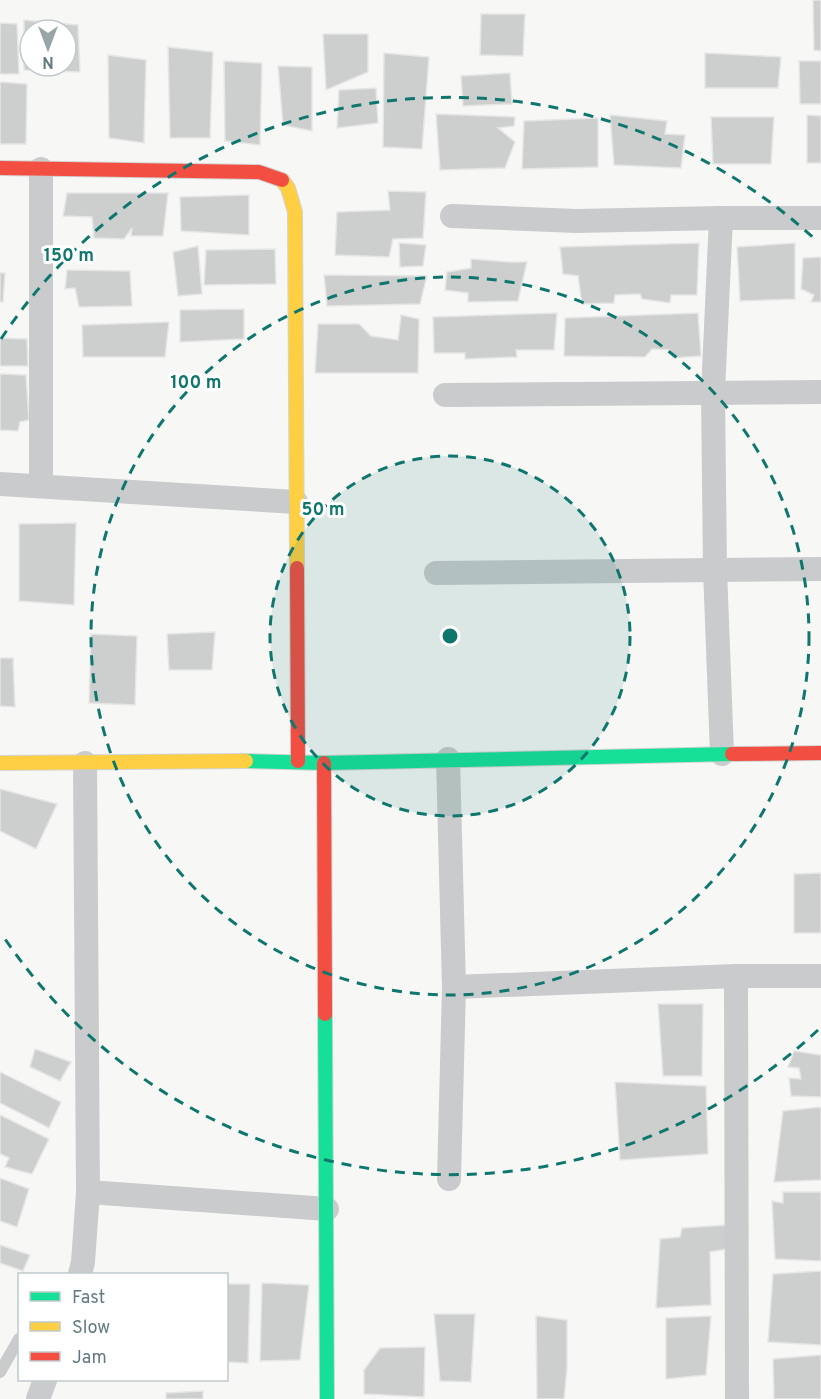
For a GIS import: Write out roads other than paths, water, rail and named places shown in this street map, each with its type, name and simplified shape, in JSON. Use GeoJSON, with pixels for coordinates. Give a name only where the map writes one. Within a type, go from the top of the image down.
{"type":"FeatureCollection","features":[{"type":"Feature","properties":{"kind":"street"},"geometry":{"type":"LineString","coordinates":[[0,168],[258,172],[279,177],[288,184],[295,212],[297,761]]}},
{"type":"Feature","properties":{"kind":"street"},"geometry":{"type":"LineString","coordinates":[[41,169],[41,486]]}},
{"type":"Feature","properties":{"kind":"street"},"geometry":{"type":"LineString","coordinates":[[452,216],[576,221],[821,218]]}},
{"type":"Feature","properties":{"kind":"street"},"geometry":{"type":"LineString","coordinates":[[721,218],[713,392],[715,569],[722,754]]}},
{"type":"Feature","properties":{"kind":"street"},"geometry":{"type":"LineString","coordinates":[[445,395],[821,392]]}},
{"type":"Feature","properties":{"kind":"street"},"geometry":{"type":"LineString","coordinates":[[0,484],[296,502]]}},
{"type":"Feature","properties":{"kind":"street"},"geometry":{"type":"LineString","coordinates":[[436,573],[821,569]]}},
{"type":"Feature","properties":{"kind":"street"},"geometry":{"type":"LineString","coordinates":[[0,763],[297,761],[324,763],[821,753]]}},
{"type":"Feature","properties":{"kind":"street"},"geometry":{"type":"LineString","coordinates":[[448,759],[454,987],[449,1179]]}},
{"type":"Feature","properties":{"kind":"street"},"geometry":{"type":"LineString","coordinates":[[324,763],[327,1399]]}},
{"type":"Feature","properties":{"kind":"street"},"geometry":{"type":"LineString","coordinates":[[80,1273],[88,1192],[85,764]]}},
{"type":"Feature","properties":{"kind":"street"},"geometry":{"type":"LineString","coordinates":[[454,987],[736,976],[821,976]]}},
{"type":"Feature","properties":{"kind":"street"},"geometry":{"type":"LineString","coordinates":[[736,976],[737,1399]]}},
{"type":"Feature","properties":{"kind":"street"},"geometry":{"type":"LineString","coordinates":[[88,1192],[327,1209]]}},
{"type":"Feature","properties":{"kind":"street"},"geometry":{"type":"LineString","coordinates":[[38,1399],[45,1381]]}},
{"type":"Feature","properties":{"kind":"lane"},"geometry":{"type":"LineString","coordinates":[[0,1372],[18,1341]]}}]}
